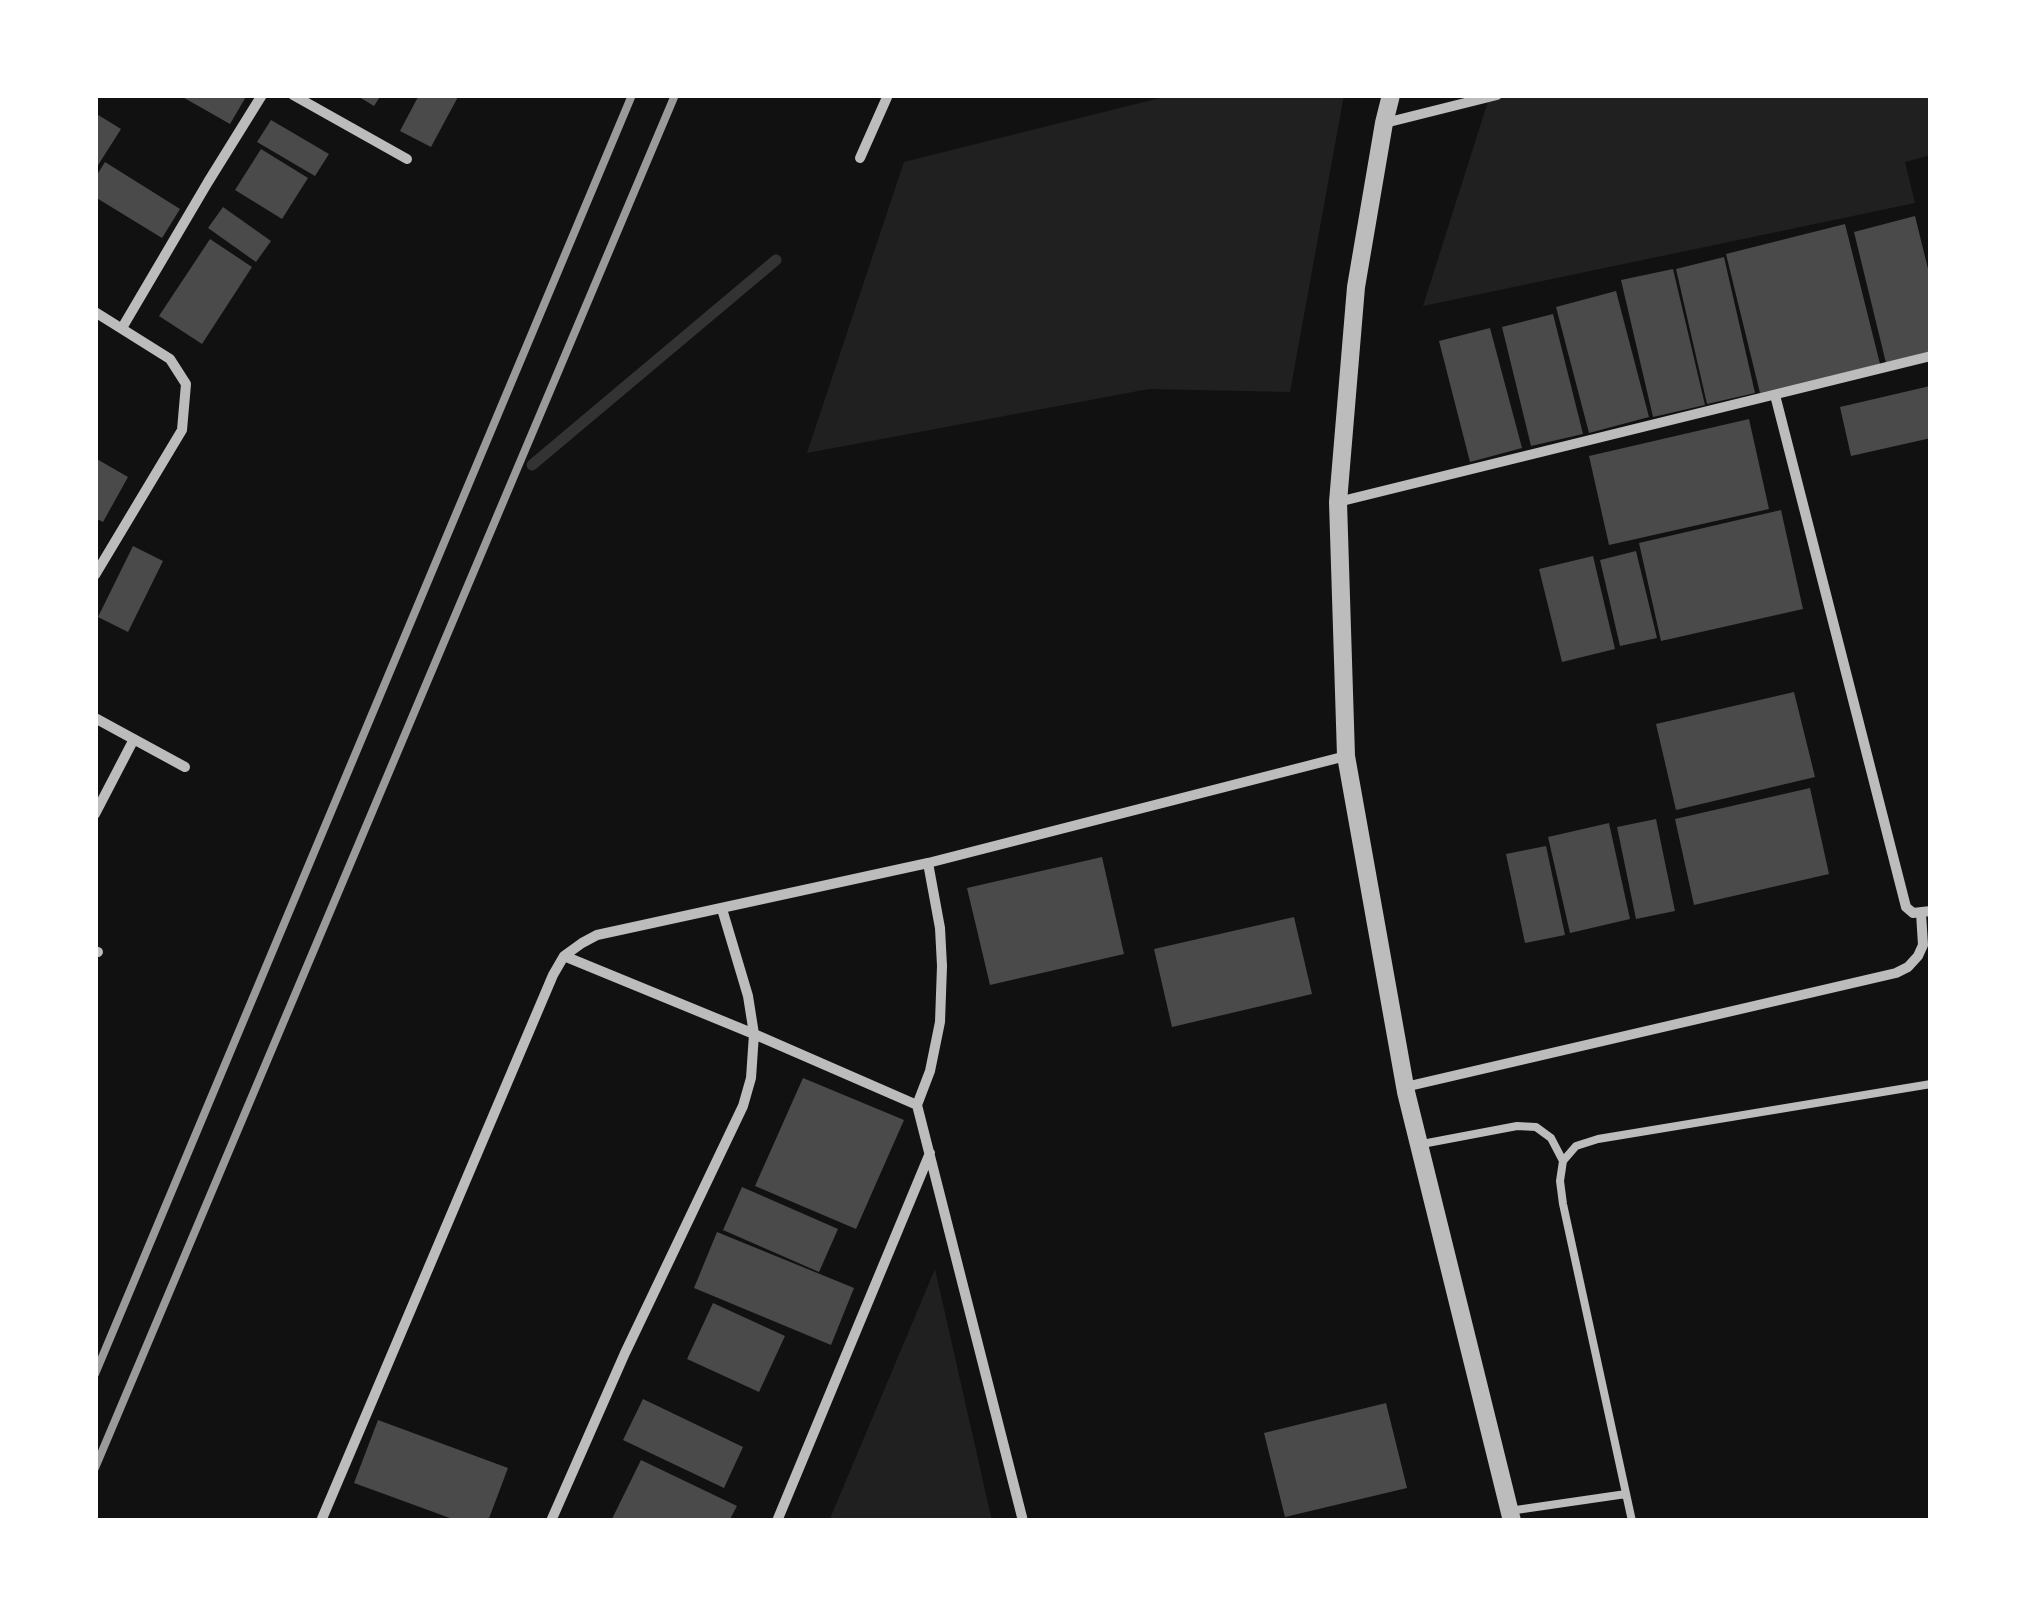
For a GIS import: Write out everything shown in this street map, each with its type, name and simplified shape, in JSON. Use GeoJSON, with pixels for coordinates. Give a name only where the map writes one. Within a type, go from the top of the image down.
{"type":"FeatureCollection","features":[{"type":"Feature","properties":{"kind":"street"},"geometry":{"type":"LineString","coordinates":[[122,328],[262,95]]}},
{"type":"Feature","properties":{"kind":"street"},"geometry":{"type":"LineString","coordinates":[[293,95],[407,159]]}},
{"type":"Feature","properties":{"kind":"street"},"geometry":{"type":"LineString","coordinates":[[860,158],[888,95]]}},
{"type":"Feature","properties":{"kind":"street"},"geometry":{"type":"LineString","coordinates":[[1391,95],[1356,287],[1338,502],[1346,756],[1405,1087],[1510,1516]]}},
{"type":"Feature","properties":{"kind":"street"},"geometry":{"type":"LineString","coordinates":[[1384,124],[1497,95]]}},
{"type":"Feature","properties":{"kind":"street"},"geometry":{"type":"LineString","coordinates":[[95,312],[170,360],[186,384],[182,430],[95,575]]}},
{"type":"Feature","properties":{"kind":"street"},"geometry":{"type":"LineString","coordinates":[[1338,502],[1931,356]]}},
{"type":"Feature","properties":{"kind":"street"},"geometry":{"type":"LineString","coordinates":[[1405,1087],[1896,972],[1908,967],[1918,956],[1926,912],[1913,913],[1906,907],[1775,395]]}},
{"type":"Feature","properties":{"kind":"street"},"geometry":{"type":"LineString","coordinates":[[95,718],[185,767]]}},
{"type":"Feature","properties":{"kind":"street"},"geometry":{"type":"LineString","coordinates":[[95,814],[134,740]]}},
{"type":"Feature","properties":{"kind":"street"},"geometry":{"type":"LineString","coordinates":[[322,1521],[553,975],[564,956],[582,942],[598,935],[928,863],[1346,756]]}},
{"type":"Feature","properties":{"kind":"street"},"geometry":{"type":"LineString","coordinates":[[928,863],[940,928],[942,984],[940,1022],[930,1071],[917,1105],[1024,1521]]}},
{"type":"Feature","properties":{"kind":"street"},"geometry":{"type":"LineString","coordinates":[[551,1521],[625,1353],[743,1106],[751,1078],[754,1034],[748,996],[722,909]]}},
{"type":"Feature","properties":{"kind":"street"},"geometry":{"type":"LineString","coordinates":[[564,956],[917,1105]]}},
{"type":"Feature","properties":{"kind":"street"},"geometry":{"type":"LineString","coordinates":[[777,1521],[930,1152]]}},
{"type":"Feature","properties":{"kind":"lane"},"geometry":{"type":"LineString","coordinates":[[1632,1521],[1562,1204],[1563,1161],[1576,1146],[1598,1140],[1931,1084]]}},
{"type":"Feature","properties":{"kind":"lane"},"geometry":{"type":"LineString","coordinates":[[1419,1145],[1517,1126],[1536,1127],[1551,1138],[1563,1161]]}},
{"type":"Feature","properties":{"kind":"lane"},"geometry":{"type":"LineString","coordinates":[[1510,1516],[1626,1494]]}},
{"type":"Feature","properties":{"kind":"shaded area"},"geometry":{"type":"Polygon","coordinates":[[[1172,95],[1344,95],[1290,392],[1149,389],[807,453],[904,162],[1172,95]]]}},
{"type":"Feature","properties":{"kind":"shaded area"},"geometry":{"type":"Polygon","coordinates":[[[1490,95],[1931,95],[1931,155],[1905,162],[1915,203],[1423,306],[1490,95]]]}},
{"type":"Feature","properties":{"kind":"shaded area"},"geometry":{"type":"Polygon","coordinates":[[[935,1269],[992,1521],[829,1521],[935,1269]]]}},
{"type":"Feature","properties":{"kind":"building"},"geometry":{"type":"Polygon","coordinates":[[[179,95],[247,95],[230,124],[179,95]]]}},
{"type":"Feature","properties":{"kind":"building"},"geometry":{"type":"Polygon","coordinates":[[[356,95],[381,95],[374,106],[356,95]]]}},
{"type":"Feature","properties":{"kind":"building"},"geometry":{"type":"Polygon","coordinates":[[[419,95],[459,95],[431,147],[400,131],[419,95]]]}},
{"type":"Feature","properties":{"kind":"building"},"geometry":{"type":"Polygon","coordinates":[[[95,113],[121,129],[95,170],[95,113]]]}},
{"type":"Feature","properties":{"kind":"building"},"geometry":{"type":"Polygon","coordinates":[[[271,120],[329,154],[315,176],[257,142],[271,120]]]}},
{"type":"Feature","properties":{"kind":"building"},"geometry":{"type":"Polygon","coordinates":[[[261,149],[308,178],[282,219],[235,190],[261,149]]]}},
{"type":"Feature","properties":{"kind":"building"},"geometry":{"type":"Polygon","coordinates":[[[105,162],[180,209],[162,238],[95,197],[95,178],[105,162]]]}},
{"type":"Feature","properties":{"kind":"building"},"geometry":{"type":"Polygon","coordinates":[[[223,207],[271,241],[256,262],[208,228],[223,207]]]}},
{"type":"Feature","properties":{"kind":"building"},"geometry":{"type":"Polygon","coordinates":[[[1915,216],[1931,281],[1931,351],[1886,363],[1854,232],[1915,216]]]}},
{"type":"Feature","properties":{"kind":"building"},"geometry":{"type":"Polygon","coordinates":[[[1845,224],[1880,364],[1760,393],[1726,254],[1845,224]]]}},
{"type":"Feature","properties":{"kind":"building"},"geometry":{"type":"Polygon","coordinates":[[[210,239],[252,267],[202,344],[159,316],[210,239]]]}},
{"type":"Feature","properties":{"kind":"building"},"geometry":{"type":"Polygon","coordinates":[[[1724,257],[1755,393],[1707,404],[1676,269],[1724,257]]]}},
{"type":"Feature","properties":{"kind":"building"},"geometry":{"type":"Polygon","coordinates":[[[1673,269],[1705,405],[1653,417],[1621,280],[1673,269]]]}},
{"type":"Feature","properties":{"kind":"building"},"geometry":{"type":"Polygon","coordinates":[[[1616,291],[1649,417],[1589,433],[1556,307],[1616,291]]]}},
{"type":"Feature","properties":{"kind":"building"},"geometry":{"type":"Polygon","coordinates":[[[1553,314],[1583,434],[1531,446],[1502,327],[1553,314]]]}},
{"type":"Feature","properties":{"kind":"building"},"geometry":{"type":"Polygon","coordinates":[[[1490,328],[1522,448],[1470,462],[1439,341],[1490,328]]]}},
{"type":"Feature","properties":{"kind":"building"},"geometry":{"type":"Polygon","coordinates":[[[1930,386],[1931,438],[1851,456],[1840,407],[1930,386]]]}},
{"type":"Feature","properties":{"kind":"building"},"geometry":{"type":"Polygon","coordinates":[[[1749,419],[1769,509],[1609,545],[1589,456],[1749,419]]]}},
{"type":"Feature","properties":{"kind":"building"},"geometry":{"type":"Polygon","coordinates":[[[95,458],[128,477],[103,522],[95,518],[95,458]]]}},
{"type":"Feature","properties":{"kind":"building"},"geometry":{"type":"Polygon","coordinates":[[[1781,510],[1803,609],[1661,641],[1639,543],[1781,510]]]}},
{"type":"Feature","properties":{"kind":"building"},"geometry":{"type":"Polygon","coordinates":[[[133,546],[163,561],[128,632],[98,617],[133,546]]]}},
{"type":"Feature","properties":{"kind":"building"},"geometry":{"type":"Polygon","coordinates":[[[1636,551],[1657,638],[1620,646],[1600,560],[1636,551]]]}},
{"type":"Feature","properties":{"kind":"building"},"geometry":{"type":"Polygon","coordinates":[[[1593,556],[1615,649],[1562,662],[1539,569],[1593,556]]]}},
{"type":"Feature","properties":{"kind":"building"},"geometry":{"type":"Polygon","coordinates":[[[1794,692],[1815,777],[1676,810],[1656,724],[1794,692]]]}},
{"type":"Feature","properties":{"kind":"building"},"geometry":{"type":"Polygon","coordinates":[[[1810,788],[1829,874],[1694,905],[1675,819],[1810,788]]]}},
{"type":"Feature","properties":{"kind":"building"},"geometry":{"type":"Polygon","coordinates":[[[1656,819],[1675,911],[1636,919],[1617,827],[1656,819]]]}},
{"type":"Feature","properties":{"kind":"building"},"geometry":{"type":"Polygon","coordinates":[[[1609,823],[1630,919],[1570,933],[1548,837],[1609,823]]]}},
{"type":"Feature","properties":{"kind":"building"},"geometry":{"type":"Polygon","coordinates":[[[1546,846],[1565,935],[1525,943],[1506,854],[1546,846]]]}},
{"type":"Feature","properties":{"kind":"building"},"geometry":{"type":"Polygon","coordinates":[[[1102,857],[1124,954],[990,985],[967,888],[1102,857]]]}},
{"type":"Feature","properties":{"kind":"building"},"geometry":{"type":"Polygon","coordinates":[[[1294,917],[1312,994],[1172,1027],[1154,949],[1294,917]]]}},
{"type":"Feature","properties":{"kind":"building"},"geometry":{"type":"Polygon","coordinates":[[[803,1078],[904,1120],[856,1229],[755,1186],[803,1078]]]}},
{"type":"Feature","properties":{"kind":"building"},"geometry":{"type":"Polygon","coordinates":[[[742,1187],[838,1229],[819,1272],[723,1230],[742,1187]]]}},
{"type":"Feature","properties":{"kind":"building"},"geometry":{"type":"Polygon","coordinates":[[[717,1232],[854,1288],[831,1345],[694,1288],[717,1232]]]}},
{"type":"Feature","properties":{"kind":"building"},"geometry":{"type":"Polygon","coordinates":[[[713,1303],[785,1336],[759,1392],[687,1359],[713,1303]]]}},
{"type":"Feature","properties":{"kind":"building"},"geometry":{"type":"Polygon","coordinates":[[[643,1399],[743,1447],[724,1488],[623,1440],[643,1399]]]}},
{"type":"Feature","properties":{"kind":"building"},"geometry":{"type":"Polygon","coordinates":[[[1386,1403],[1407,1488],[1285,1517],[1264,1433],[1386,1403]]]}},
{"type":"Feature","properties":{"kind":"building"},"geometry":{"type":"Polygon","coordinates":[[[378,1420],[508,1468],[488,1521],[458,1521],[354,1483],[378,1420]]]}},
{"type":"Feature","properties":{"kind":"building"},"geometry":{"type":"Polygon","coordinates":[[[641,1460],[737,1506],[729,1521],[611,1521],[641,1460]]]}},
{"type":"Feature","properties":{"kind":"waterway"},"geometry":{"type":"LineString","coordinates":[[532,465],[776,260]]}},
{"type":"Feature","properties":{"kind":"railway"},"geometry":{"type":"LineString","coordinates":[[95,1374],[632,95]]}},
{"type":"Feature","properties":{"kind":"railway"},"geometry":{"type":"LineString","coordinates":[[95,1468],[675,95]]}}]}
